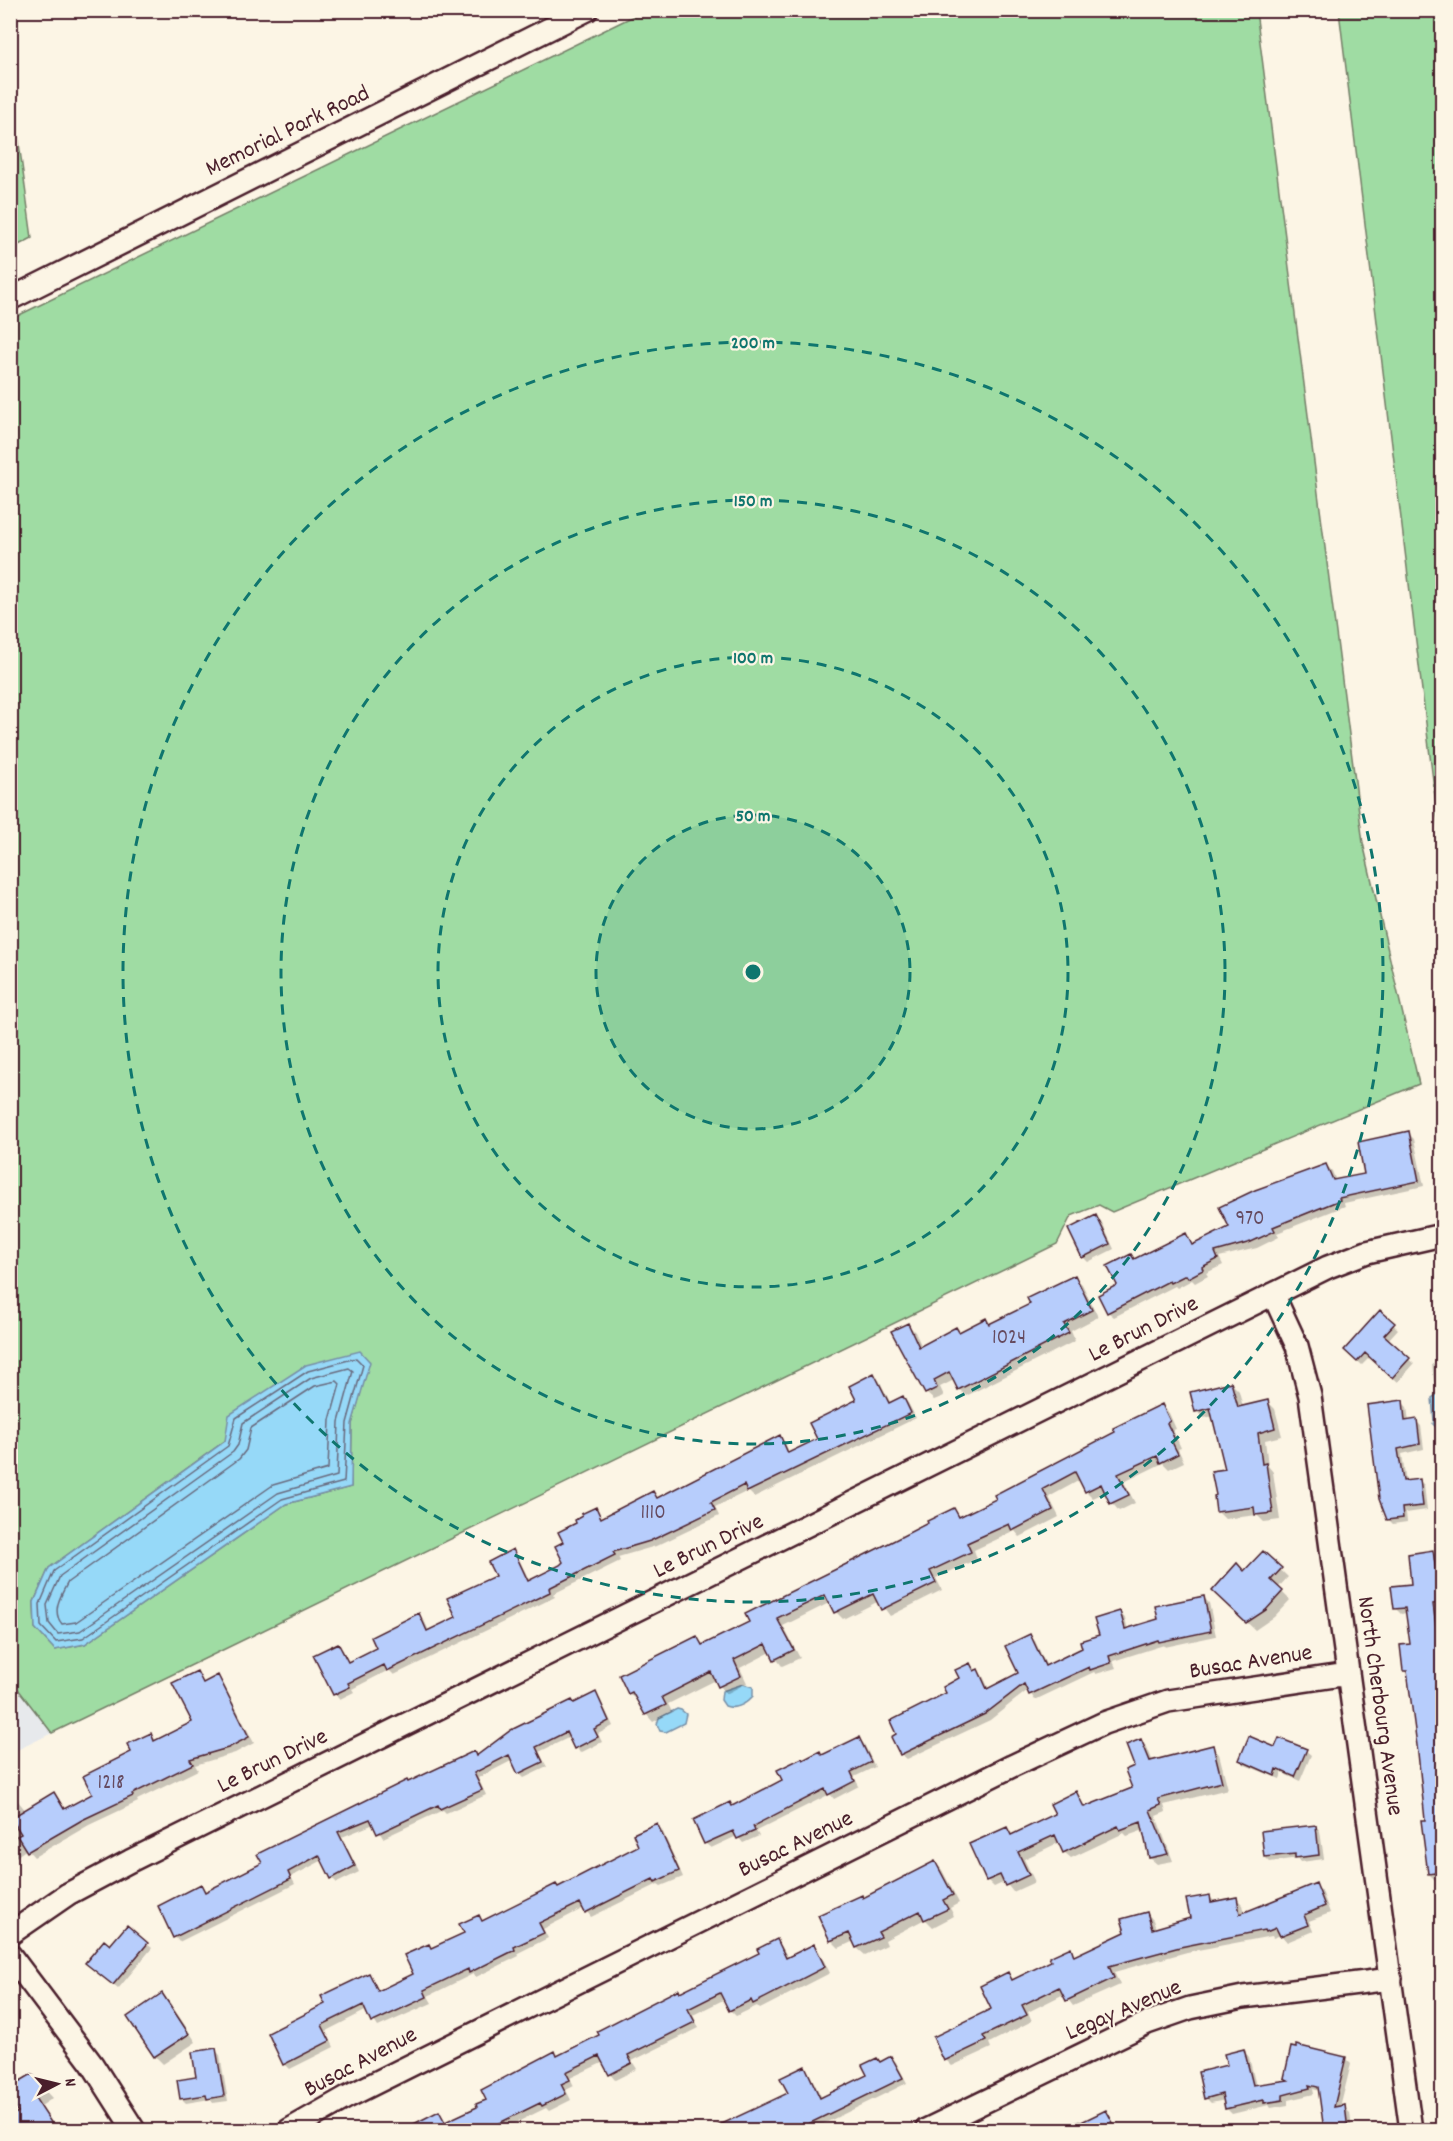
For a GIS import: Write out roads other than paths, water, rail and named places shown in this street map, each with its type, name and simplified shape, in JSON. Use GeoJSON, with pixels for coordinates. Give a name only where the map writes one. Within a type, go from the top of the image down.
{"type":"FeatureCollection","features":[{"type":"Feature","properties":{"kind":"street","name":"Memorial Park Road"},"geometry":{"type":"LineString","coordinates":[[10,298],[588,10]]}},
{"type":"Feature","properties":{"kind":"street","name":"Le Brun Drive"},"geometry":{"type":"LineString","coordinates":[[10,1934],[68,1894],[130,1861],[1328,1267],[1367,1252],[1443,1235]]}},
{"type":"Feature","properties":{"kind":"street","name":"North Cherbourg Avenue"},"geometry":{"type":"LineString","coordinates":[[1273,1294],[1297,1346],[1310,1396],[1411,2130]]}},
{"type":"Feature","properties":{"kind":"street","name":"Busac Avenue"},"geometry":{"type":"LineString","coordinates":[[289,2130],[347,2097],[1001,1771],[1104,1723],[1168,1701],[1348,1674]]}},
{"type":"Feature","properties":{"kind":"street"},"geometry":{"type":"LineString","coordinates":[[10,1955],[92,2064],[134,2130]]}},
{"type":"Feature","properties":{"kind":"street","name":"Legay Avenue"},"geometry":{"type":"LineString","coordinates":[[926,2130],[1147,2024],[1190,2008],[1243,1996],[1391,1979]]}},
{"type":"Feature","properties":{"kind":"water"},"geometry":{"type":"Polygon","coordinates":[[[360,1351],[370,1362],[352,1424],[351,1487],[286,1504],[85,1644],[55,1650],[35,1628],[34,1602],[49,1568],[225,1441],[229,1415],[306,1365],[360,1351]]]}},
{"type":"Feature","properties":{"kind":"water"},"geometry":{"type":"Polygon","coordinates":[[[1442,1394],[1442,1426],[1436,1427],[1433,1424],[1432,1398],[1442,1394]]]}},
{"type":"Feature","properties":{"kind":"water"},"geometry":{"type":"Polygon","coordinates":[[[743,1684],[753,1687],[753,1696],[740,1706],[725,1706],[721,1700],[722,1691],[743,1684]]]}},
{"type":"Feature","properties":{"kind":"water"},"geometry":{"type":"Polygon","coordinates":[[[677,1709],[686,1714],[684,1723],[666,1732],[660,1731],[657,1724],[659,1718],[677,1709]]]}}]}
